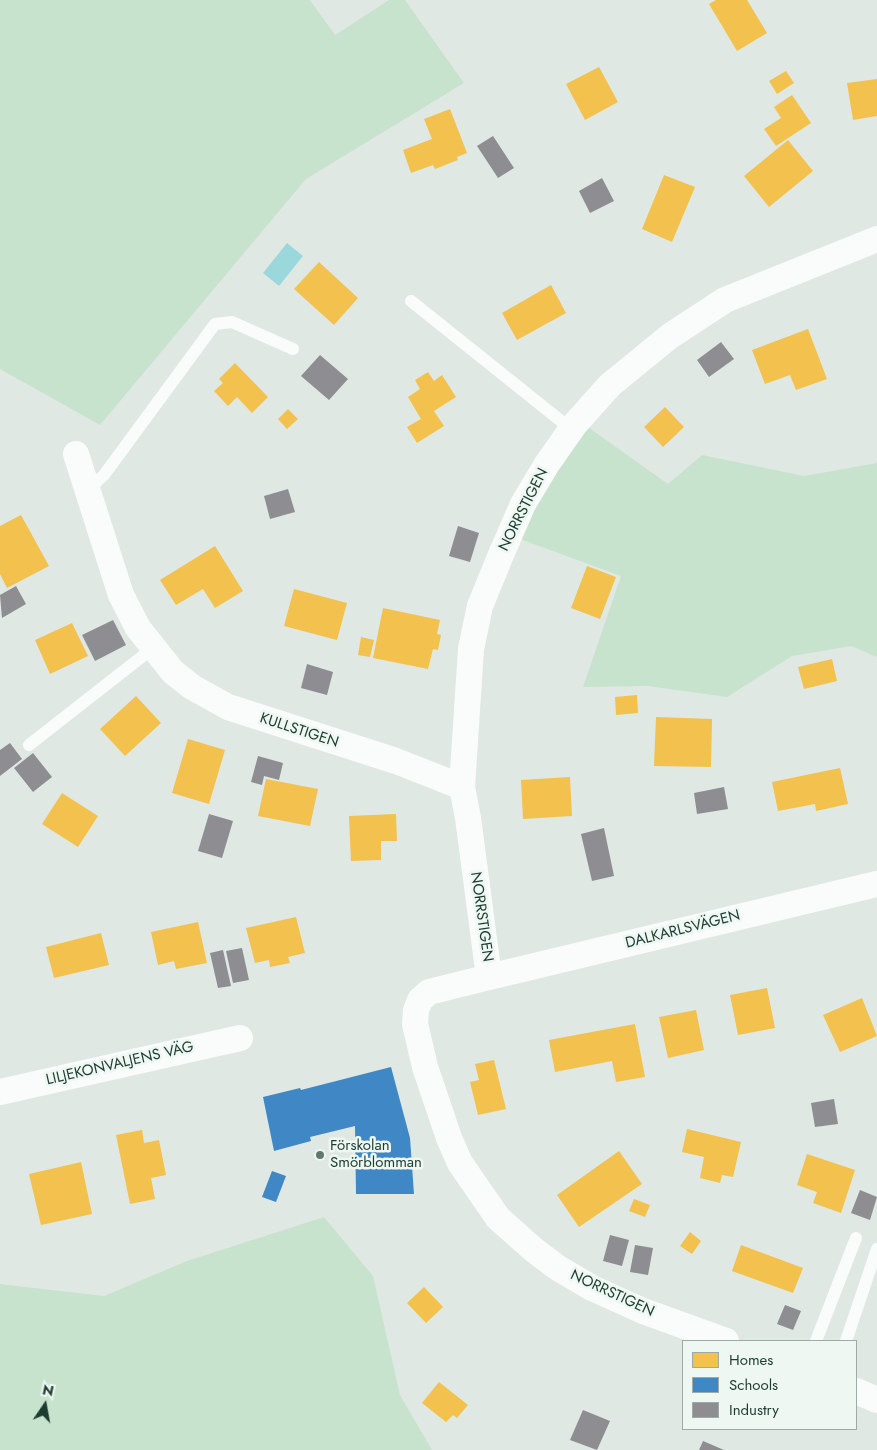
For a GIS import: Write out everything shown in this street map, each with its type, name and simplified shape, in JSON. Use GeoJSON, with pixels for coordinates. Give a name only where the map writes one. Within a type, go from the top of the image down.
{"type":"FeatureCollection","features":[{"type":"Feature","properties":{"kind":"street","name":"NORRSTIGEN"},"geometry":{"type":"LineString","coordinates":[[723,1340],[643,1311],[592,1288],[558,1268],[534,1250],[498,1218],[460,1163],[449,1138],[424,1067],[415,1024],[416,1010],[420,1000],[429,992],[489,977],[468,818],[462,787],[471,649],[480,606],[523,504],[571,429],[610,385],[641,357],[675,332],[725,300],[877,239]]}},
{"type":"Feature","properties":{"kind":"street","name":"KULLSTIGEN"},"geometry":{"type":"LineString","coordinates":[[76,454],[121,595],[138,628],[173,672],[192,687],[228,707],[287,728],[396,761],[462,787]]}},
{"type":"Feature","properties":{"kind":"street","name":"DALKARLSVÄGEN"},"geometry":{"type":"LineString","coordinates":[[489,977],[877,884]]}},
{"type":"Feature","properties":{"kind":"street","name":"LILJEKONVALJENS VÄG"},"geometry":{"type":"LineString","coordinates":[[0,1092],[240,1038]]}},
{"type":"Feature","properties":{"kind":"street"},"geometry":{"type":"LineString","coordinates":[[857,1391],[877,1400]]}},
{"type":"Feature","properties":{"kind":"lane"},"geometry":{"type":"LineString","coordinates":[[411,301],[571,429]]}},
{"type":"Feature","properties":{"kind":"lane"},"geometry":{"type":"LineString","coordinates":[[87,491],[104,475],[215,324],[232,322],[293,349]]}},
{"type":"Feature","properties":{"kind":"lane"},"geometry":{"type":"LineString","coordinates":[[29,745],[154,648]]}},
{"type":"Feature","properties":{"kind":"lane"},"geometry":{"type":"LineString","coordinates":[[816,1340],[856,1238]]}},
{"type":"Feature","properties":{"kind":"lane"},"geometry":{"type":"LineString","coordinates":[[846,1340],[877,1249]]}},
{"type":"Feature","properties":{"kind":"green space"},"geometry":{"type":"Polygon","coordinates":[[[0,0],[310,0],[335,35],[389,0],[405,0],[464,83],[306,179],[100,425],[0,369],[0,0]]]}},
{"type":"Feature","properties":{"kind":"green space"},"geometry":{"type":"Polygon","coordinates":[[[585,425],[668,484],[702,455],[804,476],[877,463],[877,657],[851,646],[792,656],[727,697],[648,686],[583,687],[621,576],[520,539],[541,489],[585,425]]]}},
{"type":"Feature","properties":{"kind":"green space"},"geometry":{"type":"Polygon","coordinates":[[[324,1217],[373,1276],[400,1395],[432,1450],[0,1450],[0,1284],[104,1296],[187,1261],[324,1217]]]}},
{"type":"Feature","properties":{"kind":"water"},"geometry":{"type":"Polygon","coordinates":[[[287,243],[303,256],[279,286],[263,273],[287,243]]]}},
{"type":"Feature","properties":{"kind":"building: Homes"},"geometry":{"type":"Polygon","coordinates":[[[716,0],[747,0],[767,33],[737,51],[709,4],[716,0]]]}},
{"type":"Feature","properties":{"kind":"building: Homes"},"geometry":{"type":"Polygon","coordinates":[[[599,67],[618,102],[585,120],[566,84],[599,67]]]}},
{"type":"Feature","properties":{"kind":"building: Homes"},"geometry":{"type":"Polygon","coordinates":[[[786,71],[794,83],[777,94],[769,81],[786,71]]]}},
{"type":"Feature","properties":{"kind":"building: Homes"},"geometry":{"type":"Polygon","coordinates":[[[877,79],[877,116],[853,120],[847,83],[877,79]]]}},
{"type":"Feature","properties":{"kind":"building: Homes"},"geometry":{"type":"Polygon","coordinates":[[[792,95],[811,123],[776,146],[764,129],[781,118],[774,107],[792,95]]]}},
{"type":"Feature","properties":{"kind":"building: Homes"},"geometry":{"type":"Polygon","coordinates":[[[450,109],[467,153],[457,157],[458,160],[435,169],[433,165],[411,173],[403,150],[432,139],[424,119],[450,109]]]}},
{"type":"Feature","properties":{"kind":"building: Homes"},"geometry":{"type":"Polygon","coordinates":[[[788,140],[813,171],[769,207],[744,176],[788,140]]]}},
{"type":"Feature","properties":{"kind":"building: Homes"},"geometry":{"type":"Polygon","coordinates":[[[664,175],[695,187],[672,242],[642,229],[664,175]]]}},
{"type":"Feature","properties":{"kind":"building: Homes"},"geometry":{"type":"Polygon","coordinates":[[[319,262],[358,298],[334,325],[294,289],[319,262]]]}},
{"type":"Feature","properties":{"kind":"building: Homes"},"geometry":{"type":"Polygon","coordinates":[[[551,285],[566,313],[517,340],[502,313],[551,285]]]}},
{"type":"Feature","properties":{"kind":"building: Homes"},"geometry":{"type":"Polygon","coordinates":[[[808,329],[827,379],[796,390],[790,375],[765,384],[752,350],[808,329]]]}},
{"type":"Feature","properties":{"kind":"building: Homes"},"geometry":{"type":"Polygon","coordinates":[[[235,363],[268,397],[252,413],[237,397],[228,406],[214,391],[223,383],[219,379],[235,363]]]}},
{"type":"Feature","properties":{"kind":"building: Homes"},"geometry":{"type":"Polygon","coordinates":[[[428,372],[434,381],[442,375],[456,397],[434,411],[444,426],[417,443],[407,427],[421,419],[408,397],[420,389],[415,380],[428,372]]]}},
{"type":"Feature","properties":{"kind":"building: Homes"},"geometry":{"type":"Polygon","coordinates":[[[665,407],[684,427],[663,447],[644,427],[665,407]]]}},
{"type":"Feature","properties":{"kind":"building: Homes"},"geometry":{"type":"Polygon","coordinates":[[[288,409],[298,419],[287,429],[278,419],[288,409]]]}},
{"type":"Feature","properties":{"kind":"building: Homes"},"geometry":{"type":"Polygon","coordinates":[[[21,515],[49,566],[7,588],[0,574],[0,526],[21,515]]]}},
{"type":"Feature","properties":{"kind":"building: Homes"},"geometry":{"type":"Polygon","coordinates":[[[215,546],[243,591],[215,608],[203,589],[176,605],[160,580],[215,546]]]}},
{"type":"Feature","properties":{"kind":"building: Homes"},"geometry":{"type":"Polygon","coordinates":[[[587,566],[616,577],[600,619],[571,608],[587,566]]]}},
{"type":"Feature","properties":{"kind":"building: Homes"},"geometry":{"type":"Polygon","coordinates":[[[294,589],[347,603],[337,640],[284,626],[294,589]]]}},
{"type":"Feature","properties":{"kind":"building: Homes"},"geometry":{"type":"Polygon","coordinates":[[[383,608],[440,620],[437,634],[441,635],[438,650],[433,649],[428,669],[373,658],[383,608]]]}},
{"type":"Feature","properties":{"kind":"building: Homes"},"geometry":{"type":"Polygon","coordinates":[[[72,623],[88,656],[50,674],[35,640],[72,623]]]}},
{"type":"Feature","properties":{"kind":"building: Homes"},"geometry":{"type":"Polygon","coordinates":[[[361,637],[374,640],[370,657],[358,655],[361,637]]]}},
{"type":"Feature","properties":{"kind":"building: Homes"},"geometry":{"type":"Polygon","coordinates":[[[832,659],[837,681],[804,689],[798,667],[832,659]]]}},
{"type":"Feature","properties":{"kind":"building: Homes"},"geometry":{"type":"Polygon","coordinates":[[[637,695],[638,713],[616,715],[615,697],[637,695]]]}},
{"type":"Feature","properties":{"kind":"building: Homes"},"geometry":{"type":"Polygon","coordinates":[[[136,696],[161,723],[125,756],[100,729],[136,696]]]}},
{"type":"Feature","properties":{"kind":"building: Homes"},"geometry":{"type":"Polygon","coordinates":[[[656,717],[712,719],[711,767],[654,766],[656,717]]]}},
{"type":"Feature","properties":{"kind":"building: Homes"},"geometry":{"type":"Polygon","coordinates":[[[188,739],[225,750],[209,804],[172,793],[188,739]]]}},
{"type":"Feature","properties":{"kind":"building: Homes"},"geometry":{"type":"Polygon","coordinates":[[[840,768],[848,804],[816,811],[815,804],[778,811],[772,782],[840,768]]]}},
{"type":"Feature","properties":{"kind":"building: Homes"},"geometry":{"type":"Polygon","coordinates":[[[570,777],[572,816],[523,819],[521,780],[570,777]]]}},
{"type":"Feature","properties":{"kind":"building: Homes"},"geometry":{"type":"Polygon","coordinates":[[[266,779],[318,789],[310,826],[258,816],[266,779]]]}},
{"type":"Feature","properties":{"kind":"building: Homes"},"geometry":{"type":"Polygon","coordinates":[[[62,793],[98,816],[78,847],[42,824],[62,793]]]}},
{"type":"Feature","properties":{"kind":"building: Homes"},"geometry":{"type":"Polygon","coordinates":[[[396,814],[397,841],[381,841],[381,860],[351,861],[349,816],[396,814]]]}},
{"type":"Feature","properties":{"kind":"building: Homes"},"geometry":{"type":"Polygon","coordinates":[[[296,917],[305,953],[288,957],[290,963],[270,967],[269,960],[255,963],[246,928],[296,917]]]}},
{"type":"Feature","properties":{"kind":"building: Homes"},"geometry":{"type":"Polygon","coordinates":[[[198,922],[207,963],[176,969],[174,961],[158,965],[151,932],[198,922]]]}},
{"type":"Feature","properties":{"kind":"building: Homes"},"geometry":{"type":"Polygon","coordinates":[[[101,933],[109,965],[54,978],[46,947],[101,933]]]}},
{"type":"Feature","properties":{"kind":"building: Homes"},"geometry":{"type":"Polygon","coordinates":[[[767,988],[775,1028],[738,1035],[730,995],[767,988]]]}},
{"type":"Feature","properties":{"kind":"building: Homes"},"geometry":{"type":"Polygon","coordinates":[[[862,998],[877,1036],[840,1052],[823,1015],[862,998]]]}},
{"type":"Feature","properties":{"kind":"building: Homes"},"geometry":{"type":"Polygon","coordinates":[[[696,1010],[704,1050],[668,1058],[659,1017],[696,1010]]]}},
{"type":"Feature","properties":{"kind":"building: Homes"},"geometry":{"type":"Polygon","coordinates":[[[635,1024],[645,1077],[616,1082],[612,1061],[555,1072],[549,1040],[635,1024]]]}},
{"type":"Feature","properties":{"kind":"building: Homes"},"geometry":{"type":"Polygon","coordinates":[[[494,1060],[506,1109],[478,1115],[470,1082],[479,1080],[475,1064],[494,1060]]]}},
{"type":"Feature","properties":{"kind":"building: Homes"},"geometry":{"type":"Polygon","coordinates":[[[687,1129],[741,1142],[733,1177],[722,1175],[720,1183],[700,1178],[704,1157],[682,1152],[687,1129]]]}},
{"type":"Feature","properties":{"kind":"building: Homes"},"geometry":{"type":"Polygon","coordinates":[[[142,1130],[144,1143],[159,1140],[166,1175],[151,1178],[155,1199],[130,1204],[116,1135],[142,1130]]]}},
{"type":"Feature","properties":{"kind":"building: Homes"},"geometry":{"type":"Polygon","coordinates":[[[619,1151],[642,1184],[579,1227],[557,1195],[619,1151]]]}},
{"type":"Feature","properties":{"kind":"building: Homes"},"geometry":{"type":"Polygon","coordinates":[[[807,1154],[855,1170],[841,1213],[813,1203],[817,1192],[797,1185],[807,1154]]]}},
{"type":"Feature","properties":{"kind":"building: Homes"},"geometry":{"type":"Polygon","coordinates":[[[81,1162],[92,1214],[41,1225],[29,1174],[81,1162]]]}},
{"type":"Feature","properties":{"kind":"building: Homes"},"geometry":{"type":"Polygon","coordinates":[[[634,1199],[650,1205],[645,1217],[629,1211],[634,1199]]]}},
{"type":"Feature","properties":{"kind":"building: Homes"},"geometry":{"type":"Polygon","coordinates":[[[690,1232],[701,1241],[692,1254],[680,1246],[690,1232]]]}},
{"type":"Feature","properties":{"kind":"building: Homes"},"geometry":{"type":"Polygon","coordinates":[[[741,1245],[803,1268],[793,1293],[732,1271],[741,1245]]]}},
{"type":"Feature","properties":{"kind":"building: Homes"},"geometry":{"type":"Polygon","coordinates":[[[424,1287],[443,1307],[426,1323],[407,1303],[424,1287]]]}},
{"type":"Feature","properties":{"kind":"building: Homes"},"geometry":{"type":"Polygon","coordinates":[[[439,1382],[468,1405],[457,1418],[453,1415],[446,1422],[422,1403],[439,1382]]]}},
{"type":"Feature","properties":{"kind":"building: Schools"},"geometry":{"type":"Polygon","coordinates":[[[391,1067],[410,1138],[414,1194],[356,1194],[355,1126],[310,1137],[311,1141],[274,1151],[263,1097],[300,1088],[301,1090],[391,1067]]]}},
{"type":"Feature","properties":{"kind":"building: Schools"},"geometry":{"type":"Polygon","coordinates":[[[272,1171],[286,1176],[276,1202],[262,1197],[272,1171]]]}},
{"type":"Feature","properties":{"kind":"building: Industry"},"geometry":{"type":"Polygon","coordinates":[[[493,136],[514,168],[498,178],[477,146],[493,136]]]}},
{"type":"Feature","properties":{"kind":"building: Industry"},"geometry":{"type":"Polygon","coordinates":[[[602,178],[614,201],[590,213],[579,191],[602,178]]]}},
{"type":"Feature","properties":{"kind":"building: Industry"},"geometry":{"type":"Polygon","coordinates":[[[721,342],[734,359],[709,377],[697,360],[721,342]]]}},
{"type":"Feature","properties":{"kind":"building: Industry"},"geometry":{"type":"Polygon","coordinates":[[[320,355],[348,379],[329,400],[301,376],[320,355]]]}},
{"type":"Feature","properties":{"kind":"building: Industry"},"geometry":{"type":"Polygon","coordinates":[[[288,489],[295,512],[270,519],[264,496],[288,489]]]}},
{"type":"Feature","properties":{"kind":"building: Industry"},"geometry":{"type":"Polygon","coordinates":[[[458,526],[479,533],[470,562],[449,556],[458,526]]]}},
{"type":"Feature","properties":{"kind":"building: Industry"},"geometry":{"type":"Polygon","coordinates":[[[16,586],[26,604],[2,618],[0,595],[16,586]]]}},
{"type":"Feature","properties":{"kind":"building: Industry"},"geometry":{"type":"Polygon","coordinates":[[[113,620],[126,645],[95,661],[82,635],[113,620]]]}},
{"type":"Feature","properties":{"kind":"building: Industry"},"geometry":{"type":"Polygon","coordinates":[[[307,664],[333,672],[327,695],[301,688],[307,664]]]}},
{"type":"Feature","properties":{"kind":"building: Industry"},"geometry":{"type":"Polygon","coordinates":[[[10,743],[22,759],[0,776],[0,750],[10,743]]]}},
{"type":"Feature","properties":{"kind":"building: Industry"},"geometry":{"type":"Polygon","coordinates":[[[33,753],[52,777],[33,792],[14,768],[33,753]]]}},
{"type":"Feature","properties":{"kind":"building: Industry"},"geometry":{"type":"Polygon","coordinates":[[[258,756],[283,763],[279,780],[264,776],[262,785],[251,782],[258,756]]]}},
{"type":"Feature","properties":{"kind":"building: Industry"},"geometry":{"type":"Polygon","coordinates":[[[724,787],[728,809],[697,814],[694,793],[724,787]]]}},
{"type":"Feature","properties":{"kind":"building: Industry"},"geometry":{"type":"Polygon","coordinates":[[[209,814],[233,821],[222,858],[198,851],[209,814]]]}},
{"type":"Feature","properties":{"kind":"building: Industry"},"geometry":{"type":"Polygon","coordinates":[[[604,828],[614,876],[592,881],[581,834],[604,828]]]}},
{"type":"Feature","properties":{"kind":"building: Industry"},"geometry":{"type":"Polygon","coordinates":[[[242,948],[249,980],[233,983],[226,951],[242,948]]]}},
{"type":"Feature","properties":{"kind":"building: Industry"},"geometry":{"type":"Polygon","coordinates":[[[223,950],[231,986],[218,988],[210,953],[223,950]]]}},
{"type":"Feature","properties":{"kind":"building: Industry"},"geometry":{"type":"Polygon","coordinates":[[[834,1099],[838,1124],[815,1127],[811,1103],[834,1099]]]}},
{"type":"Feature","properties":{"kind":"building: Industry"},"geometry":{"type":"Polygon","coordinates":[[[860,1190],[877,1197],[870,1220],[851,1213],[860,1190]]]}},
{"type":"Feature","properties":{"kind":"building: Industry"},"geometry":{"type":"Polygon","coordinates":[[[610,1235],[629,1240],[622,1266],[603,1261],[610,1235]]]}},
{"type":"Feature","properties":{"kind":"building: Industry"},"geometry":{"type":"Polygon","coordinates":[[[635,1245],[653,1248],[648,1275],[630,1272],[635,1245]]]}},
{"type":"Feature","properties":{"kind":"building: Industry"},"geometry":{"type":"Polygon","coordinates":[[[785,1305],[801,1311],[793,1330],[777,1324],[785,1305]]]}},
{"type":"Feature","properties":{"kind":"building: Industry"},"geometry":{"type":"Polygon","coordinates":[[[583,1410],[610,1421],[597,1450],[570,1440],[583,1410]]]}},
{"type":"Feature","properties":{"kind":"building: Industry"},"geometry":{"type":"Polygon","coordinates":[[[703,1441],[724,1450],[699,1450],[703,1441]]]}},
{"type":"Feature","properties":{"kind":"place","name":"Förskolan Smörblomman"},"geometry":{"type":"Point","coordinates":[320,1155]}}]}
